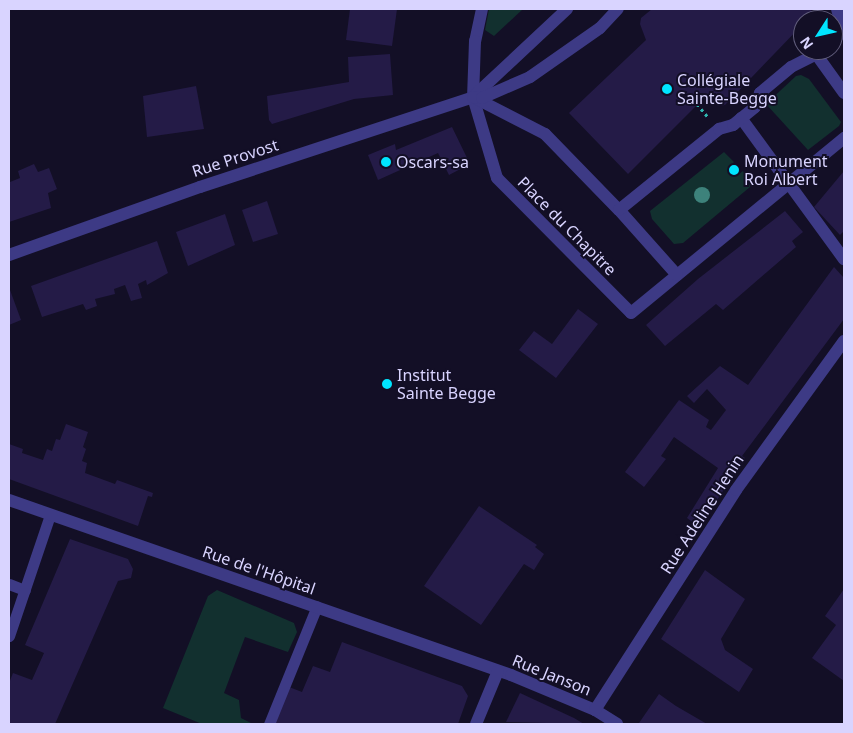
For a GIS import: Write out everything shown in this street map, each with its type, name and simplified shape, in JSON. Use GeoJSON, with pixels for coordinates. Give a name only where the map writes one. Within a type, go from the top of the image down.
{"type":"FeatureCollection","features":[{"type":"Feature","properties":{"kind":"street","name":"Place du Chapitre"},"geometry":{"type":"LineString","coordinates":[[482,9],[475,40],[474,98],[497,178],[631,313],[788,186],[844,138]]}},
{"type":"Feature","properties":{"kind":"street"},"geometry":{"type":"LineString","coordinates":[[474,98],[567,9]]}},
{"type":"Feature","properties":{"kind":"street"},"geometry":{"type":"LineString","coordinates":[[474,98],[482,98],[530,77],[600,28],[618,9]]}},
{"type":"Feature","properties":{"kind":"street"},"geometry":{"type":"LineString","coordinates":[[837,9],[844,34]]}},
{"type":"Feature","properties":{"kind":"street"},"geometry":{"type":"LineString","coordinates":[[619,210],[719,129],[733,125],[755,107],[760,93],[791,67],[816,54],[844,93]]}},
{"type":"Feature","properties":{"kind":"street"},"geometry":{"type":"LineString","coordinates":[[474,98],[545,134],[619,210],[677,274]]}},
{"type":"Feature","properties":{"kind":"street","name":"Rue Provost"},"geometry":{"type":"LineString","coordinates":[[9,255],[200,187],[474,98]]}},
{"type":"Feature","properties":{"kind":"street"},"geometry":{"type":"LineString","coordinates":[[741,118],[788,186],[844,259]]}},
{"type":"Feature","properties":{"kind":"street","name":"Rue Adeline Henin"},"geometry":{"type":"LineString","coordinates":[[595,710],[736,490],[844,341]]}},
{"type":"Feature","properties":{"kind":"street","name":"Rue de l'Hôpital"},"geometry":{"type":"LineString","coordinates":[[9,500],[317,606],[498,671]]}},
{"type":"Feature","properties":{"kind":"street","name":"Rue Janson"},"geometry":{"type":"LineString","coordinates":[[476,724],[498,671],[595,710],[617,724]]}},
{"type":"Feature","properties":{"kind":"lane"},"geometry":{"type":"LineString","coordinates":[[9,636],[50,514]]}},
{"type":"Feature","properties":{"kind":"lane"},"geometry":{"type":"LineString","coordinates":[[9,584],[25,590]]}},
{"type":"Feature","properties":{"kind":"lane"},"geometry":{"type":"LineString","coordinates":[[269,724],[317,606]]}},
{"type":"Feature","properties":{"kind":"green space"},"geometry":{"type":"Polygon","coordinates":[[[489,9],[523,9],[494,36],[485,30],[489,9]]]}},
{"type":"Feature","properties":{"kind":"green space"},"geometry":{"type":"Polygon","coordinates":[[[801,75],[809,79],[841,122],[839,126],[808,150],[766,104],[796,76],[801,75]]]}},
{"type":"Feature","properties":{"kind":"green space"},"geometry":{"type":"Polygon","coordinates":[[[724,152],[734,162],[729,167],[736,176],[743,171],[749,179],[750,187],[683,243],[674,244],[652,219],[650,211],[724,152]]]}},
{"type":"Feature","properties":{"kind":"green space"},"geometry":{"type":"Polygon","coordinates":[[[217,590],[294,623],[297,632],[288,652],[245,637],[224,693],[239,700],[241,718],[253,724],[202,724],[163,708],[208,596],[217,590]]]}},
{"type":"Feature","properties":{"kind":"building"},"geometry":{"type":"Polygon","coordinates":[[[350,9],[397,9],[392,46],[346,40],[350,9]]]}},
{"type":"Feature","properties":{"kind":"building","name":"Collégiale Sainte-Begge"},"geometry":{"type":"Polygon","coordinates":[[[652,9],[811,10],[793,10],[793,34],[725,105],[719,106],[703,99],[628,174],[569,113],[646,40],[640,24],[641,18],[652,9]]]}},
{"type":"Feature","properties":{"kind":"building"},"geometry":{"type":"Polygon","coordinates":[[[390,54],[393,95],[354,99],[272,124],[269,120],[267,96],[349,82],[348,57],[390,54]]]}},
{"type":"Feature","properties":{"kind":"building"},"geometry":{"type":"Polygon","coordinates":[[[196,86],[204,129],[147,137],[143,96],[196,86]]]}},
{"type":"Feature","properties":{"kind":"building"},"geometry":{"type":"Polygon","coordinates":[[[452,127],[470,164],[449,175],[438,153],[378,180],[368,155],[395,144],[396,150],[452,127]]]}},
{"type":"Feature","properties":{"kind":"building"},"geometry":{"type":"Polygon","coordinates":[[[34,164],[38,172],[49,168],[57,189],[48,193],[51,208],[9,222],[10,182],[20,178],[18,171],[34,164]]]}},
{"type":"Feature","properties":{"kind":"building"},"geometry":{"type":"Polygon","coordinates":[[[844,171],[844,231],[840,235],[814,207],[844,171]]]}},
{"type":"Feature","properties":{"kind":"building"},"geometry":{"type":"Polygon","coordinates":[[[267,201],[278,234],[253,242],[242,210],[267,201]]]}},
{"type":"Feature","properties":{"kind":"building"},"geometry":{"type":"Polygon","coordinates":[[[785,211],[803,232],[792,241],[796,247],[723,310],[716,304],[665,346],[646,325],[698,279],[785,211]]]}},
{"type":"Feature","properties":{"kind":"building"},"geometry":{"type":"Polygon","coordinates":[[[225,214],[235,245],[188,266],[176,232],[225,214]]]}},
{"type":"Feature","properties":{"kind":"building"},"geometry":{"type":"Polygon","coordinates":[[[157,241],[168,273],[147,285],[146,280],[138,284],[142,298],[131,301],[125,285],[114,289],[115,294],[95,299],[97,306],[86,310],[83,304],[42,317],[31,286],[157,241]]]}},
{"type":"Feature","properties":{"kind":"building"},"geometry":{"type":"Polygon","coordinates":[[[834,267],[844,278],[844,319],[742,456],[745,458],[699,527],[687,518],[718,468],[674,437],[661,456],[666,459],[644,487],[625,472],[679,400],[709,420],[706,427],[711,430],[726,410],[707,389],[694,403],[687,396],[720,366],[748,385],[834,267]]]}},
{"type":"Feature","properties":{"kind":"building"},"geometry":{"type":"Polygon","coordinates":[[[9,291],[21,320],[9,325],[9,291]]]}},
{"type":"Feature","properties":{"kind":"building"},"geometry":{"type":"Polygon","coordinates":[[[578,309],[598,324],[556,378],[519,350],[534,331],[552,344],[578,309]]]}},
{"type":"Feature","properties":{"kind":"building"},"geometry":{"type":"Polygon","coordinates":[[[66,424],[88,432],[83,447],[86,449],[82,461],[87,463],[85,473],[115,484],[117,480],[153,493],[152,497],[148,496],[138,526],[9,479],[9,444],[23,449],[22,453],[43,460],[47,449],[52,451],[56,439],[60,440],[66,424]]]}},
{"type":"Feature","properties":{"kind":"building"},"geometry":{"type":"Polygon","coordinates":[[[479,506],[537,545],[535,547],[544,554],[534,570],[524,564],[481,625],[424,586],[479,506]]]}},
{"type":"Feature","properties":{"kind":"building"},"geometry":{"type":"Polygon","coordinates":[[[70,539],[128,559],[133,569],[131,578],[118,581],[55,724],[9,724],[9,683],[13,673],[32,680],[44,653],[25,645],[70,539]]]}},
{"type":"Feature","properties":{"kind":"building"},"geometry":{"type":"Polygon","coordinates":[[[705,570],[745,599],[721,639],[725,650],[753,669],[739,692],[661,639],[705,570]]]}},
{"type":"Feature","properties":{"kind":"building"},"geometry":{"type":"Polygon","coordinates":[[[844,589],[844,681],[812,658],[836,625],[825,616],[844,589]]]}},
{"type":"Feature","properties":{"kind":"building"},"geometry":{"type":"Polygon","coordinates":[[[342,642],[462,686],[468,696],[458,724],[275,724],[289,687],[302,692],[313,666],[330,672],[342,642]]]}},
{"type":"Feature","properties":{"kind":"building"},"geometry":{"type":"Polygon","coordinates":[[[520,693],[574,718],[584,724],[506,722],[520,693]]]}},
{"type":"Feature","properties":{"kind":"building"},"geometry":{"type":"Polygon","coordinates":[[[659,694],[676,706],[707,724],[639,723],[659,694]]]}},
{"type":"Feature","properties":{"kind":"place","name":"Collégiale Sainte-Begge"},"geometry":{"type":"Point","coordinates":[667,89]}},
{"type":"Feature","properties":{"kind":"place","name":"Oscars-sa"},"geometry":{"type":"Point","coordinates":[386,162]}},
{"type":"Feature","properties":{"kind":"place","name":"Monument Roi Albert"},"geometry":{"type":"Point","coordinates":[734,170]}},
{"type":"Feature","properties":{"kind":"place","name":"Institut Sainte Begge"},"geometry":{"type":"Point","coordinates":[387,384]}}]}
